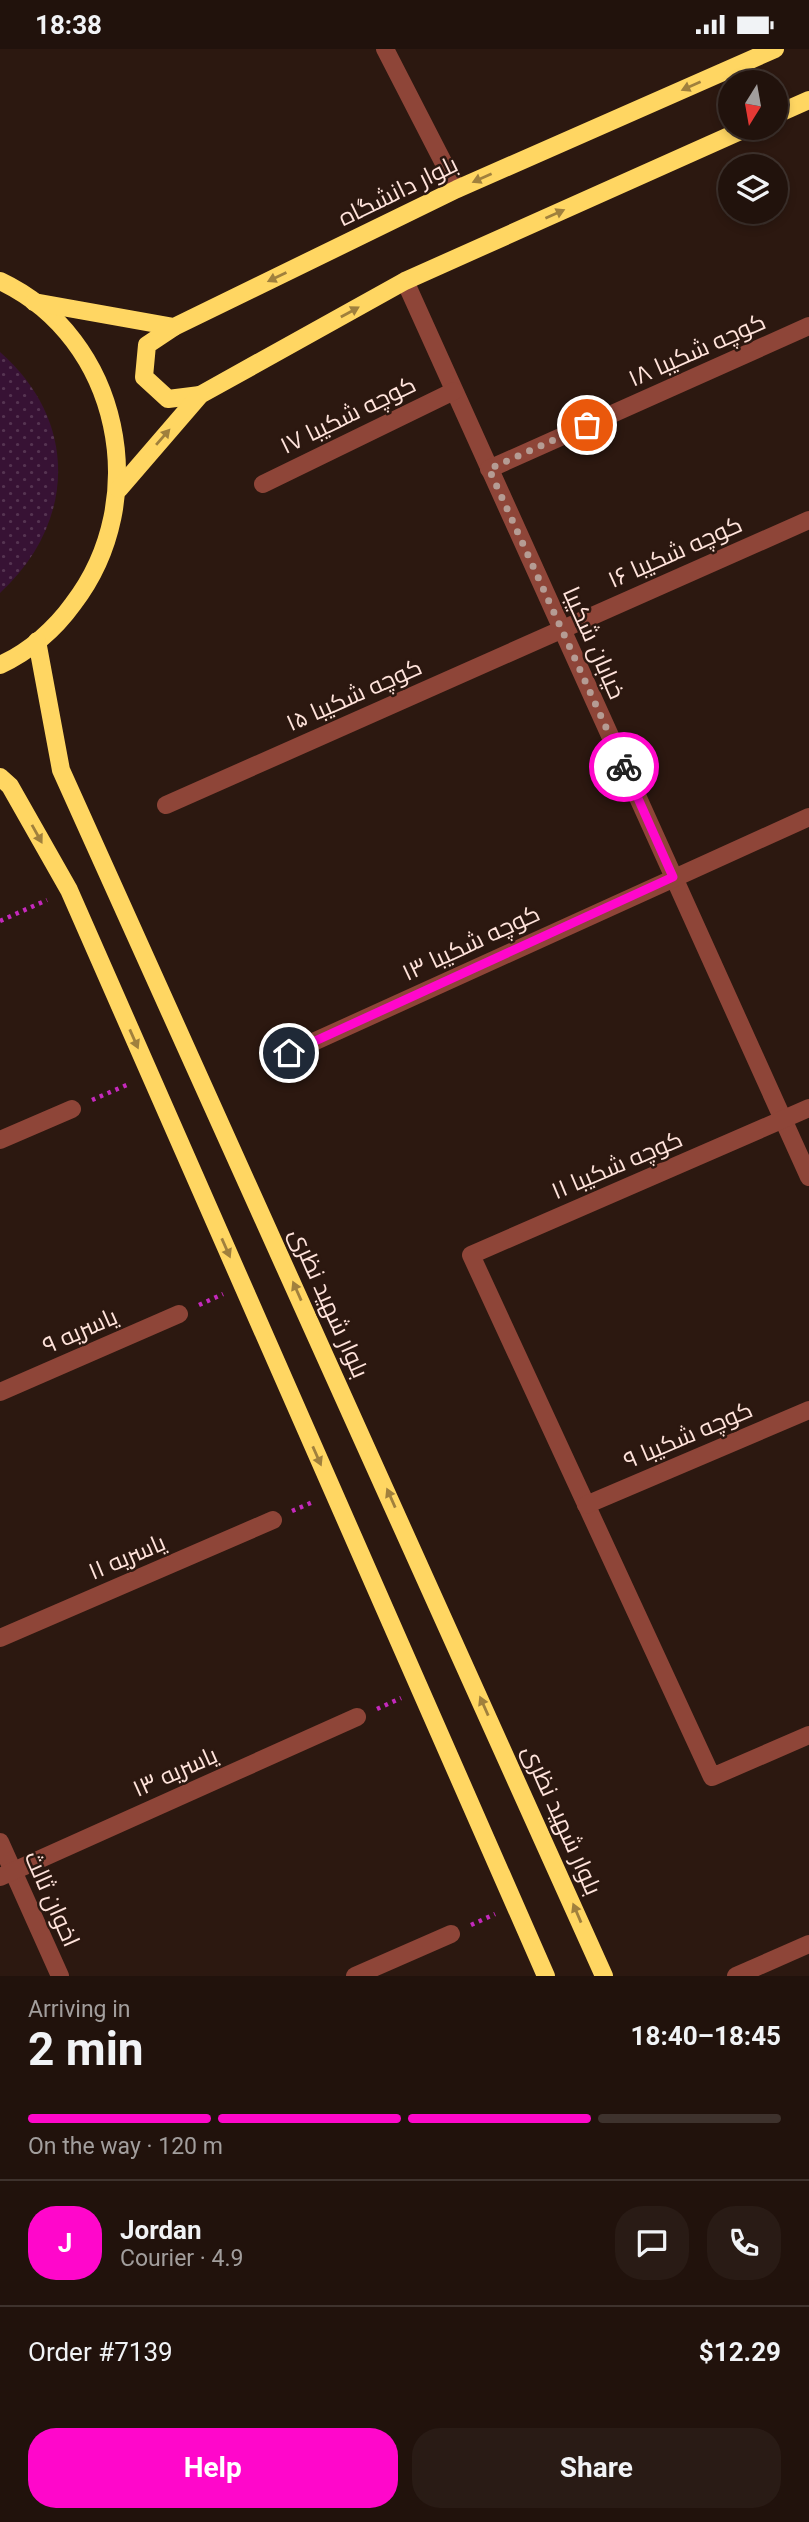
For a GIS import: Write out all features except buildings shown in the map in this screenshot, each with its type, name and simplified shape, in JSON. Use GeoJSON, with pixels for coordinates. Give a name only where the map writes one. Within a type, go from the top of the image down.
{"type":"FeatureCollection","features":[{"type":"Feature","properties":{"kind":"main road","name":"بلوار دانشگاه"},"geometry":{"type":"LineString","coordinates":[[200,394],[168,399],[144,377],[147,345],[174,327],[457,189],[775,49]]}},
{"type":"Feature","properties":{"kind":"main road"},"geometry":{"type":"LineString","coordinates":[[788,109],[809,100]]}},
{"type":"Feature","properties":{"kind":"main road"},"geometry":{"type":"LineString","coordinates":[[119,489],[200,394],[405,281],[720,140]]}},
{"type":"Feature","properties":{"kind":"main road"},"geometry":{"type":"LineString","coordinates":[[0,281],[34,302],[61,325],[83,353],[100,384],[112,418],[118,453],[119,489],[113,524],[102,557],[78,598],[37,641],[0,664]]}},
{"type":"Feature","properties":{"kind":"main road"},"geometry":{"type":"LineString","coordinates":[[34,302],[174,327]]}},
{"type":"Feature","properties":{"kind":"main road","name":"بلوار شهید نظری"},"geometry":{"type":"LineString","coordinates":[[37,641],[61,770],[604,1976]]}},
{"type":"Feature","properties":{"kind":"main road"},"geometry":{"type":"LineString","coordinates":[[0,777],[10,786],[68,890],[546,1976]]}},
{"type":"Feature","properties":{"kind":"street"},"geometry":{"type":"LineString","coordinates":[[385,49],[457,189]]}},
{"type":"Feature","properties":{"kind":"street","name":"خیابان شکیبا"},"geometry":{"type":"LineString","coordinates":[[405,281],[809,1177]]}},
{"type":"Feature","properties":{"kind":"street","name":"کوچه شکیبا ۱۸"},"geometry":{"type":"LineString","coordinates":[[489,469],[809,326]]}},
{"type":"Feature","properties":{"kind":"street","name":"کوچه شکیبا ۱۷"},"geometry":{"type":"LineString","coordinates":[[263,484],[454,391]]}},
{"type":"Feature","properties":{"kind":"street","name":"کوچه شکیبا ۱۶"},"geometry":{"type":"LineString","coordinates":[[562,630],[809,520]]}},
{"type":"Feature","properties":{"kind":"street","name":"کوچه شکیبا ۱۵"},"geometry":{"type":"LineString","coordinates":[[166,805],[562,630]]}},
{"type":"Feature","properties":{"kind":"street","name":"کوچه شکیبا ۱۳"},"geometry":{"type":"LineString","coordinates":[[289,1053],[809,817]]}},
{"type":"Feature","properties":{"kind":"street","name":"کوچه شکیبا ۱۱"},"geometry":{"type":"LineString","coordinates":[[586,1505],[471,1255],[809,1108]]}},
{"type":"Feature","properties":{"kind":"street"},"geometry":{"type":"LineString","coordinates":[[0,1140],[72,1109]]}},
{"type":"Feature","properties":{"kind":"street","name":"یاسریه ۹"},"geometry":{"type":"LineString","coordinates":[[0,1392],[179,1314]]}},
{"type":"Feature","properties":{"kind":"street","name":"کوچه شکیبا ۹"},"geometry":{"type":"LineString","coordinates":[[586,1505],[809,1410]]}},
{"type":"Feature","properties":{"kind":"street"},"geometry":{"type":"LineString","coordinates":[[586,1505],[712,1777],[809,1735]]}},
{"type":"Feature","properties":{"kind":"street","name":"یاسریه ۱۱"},"geometry":{"type":"LineString","coordinates":[[0,1638],[272,1520]]}},
{"type":"Feature","properties":{"kind":"street","name":"یاسریه ۱۳"},"geometry":{"type":"LineString","coordinates":[[6,1874],[357,1717]]}},
{"type":"Feature","properties":{"kind":"street","name":"اخوان ثالث"},"geometry":{"type":"LineString","coordinates":[[0,1842],[6,1874],[60,1976]]}},
{"type":"Feature","properties":{"kind":"street"},"geometry":{"type":"LineString","coordinates":[[355,1976],[451,1934]]}},
{"type":"Feature","properties":{"kind":"street"},"geometry":{"type":"LineString","coordinates":[[736,1976],[809,1944]]}},
{"type":"Feature","properties":{"kind":"path"},"geometry":{"type":"LineString","coordinates":[[0,921],[68,890]]}},
{"type":"Feature","properties":{"kind":"path"},"geometry":{"type":"LineString","coordinates":[[72,1109],[150,1075]]}},
{"type":"Feature","properties":{"kind":"path"},"geometry":{"type":"LineString","coordinates":[[179,1314],[243,1286]]}},
{"type":"Feature","properties":{"kind":"path"},"geometry":{"type":"LineString","coordinates":[[272,1520],[333,1493]]}},
{"type":"Feature","properties":{"kind":"path"},"geometry":{"type":"LineString","coordinates":[[357,1717],[420,1690]]}},
{"type":"Feature","properties":{"kind":"path"},"geometry":{"type":"LineString","coordinates":[[451,1934],[514,1905]]}},
{"type":"Feature","properties":{"kind":"shaded area"},"geometry":{"type":"Polygon","coordinates":[[[0,352],[26,379],[44,409],[55,440],[58,472],[54,504],[43,536],[25,565],[0,593],[0,352]]]}},
{"type":"Feature","properties":{"kind":"way so far"},"geometry":{"type":"LineString","coordinates":[[587,425],[489,469],[624,767]]}},
{"type":"Feature","properties":{"kind":"route"},"geometry":{"type":"LineString","coordinates":[[289,1053],[673,877],[624,767]]}}]}
